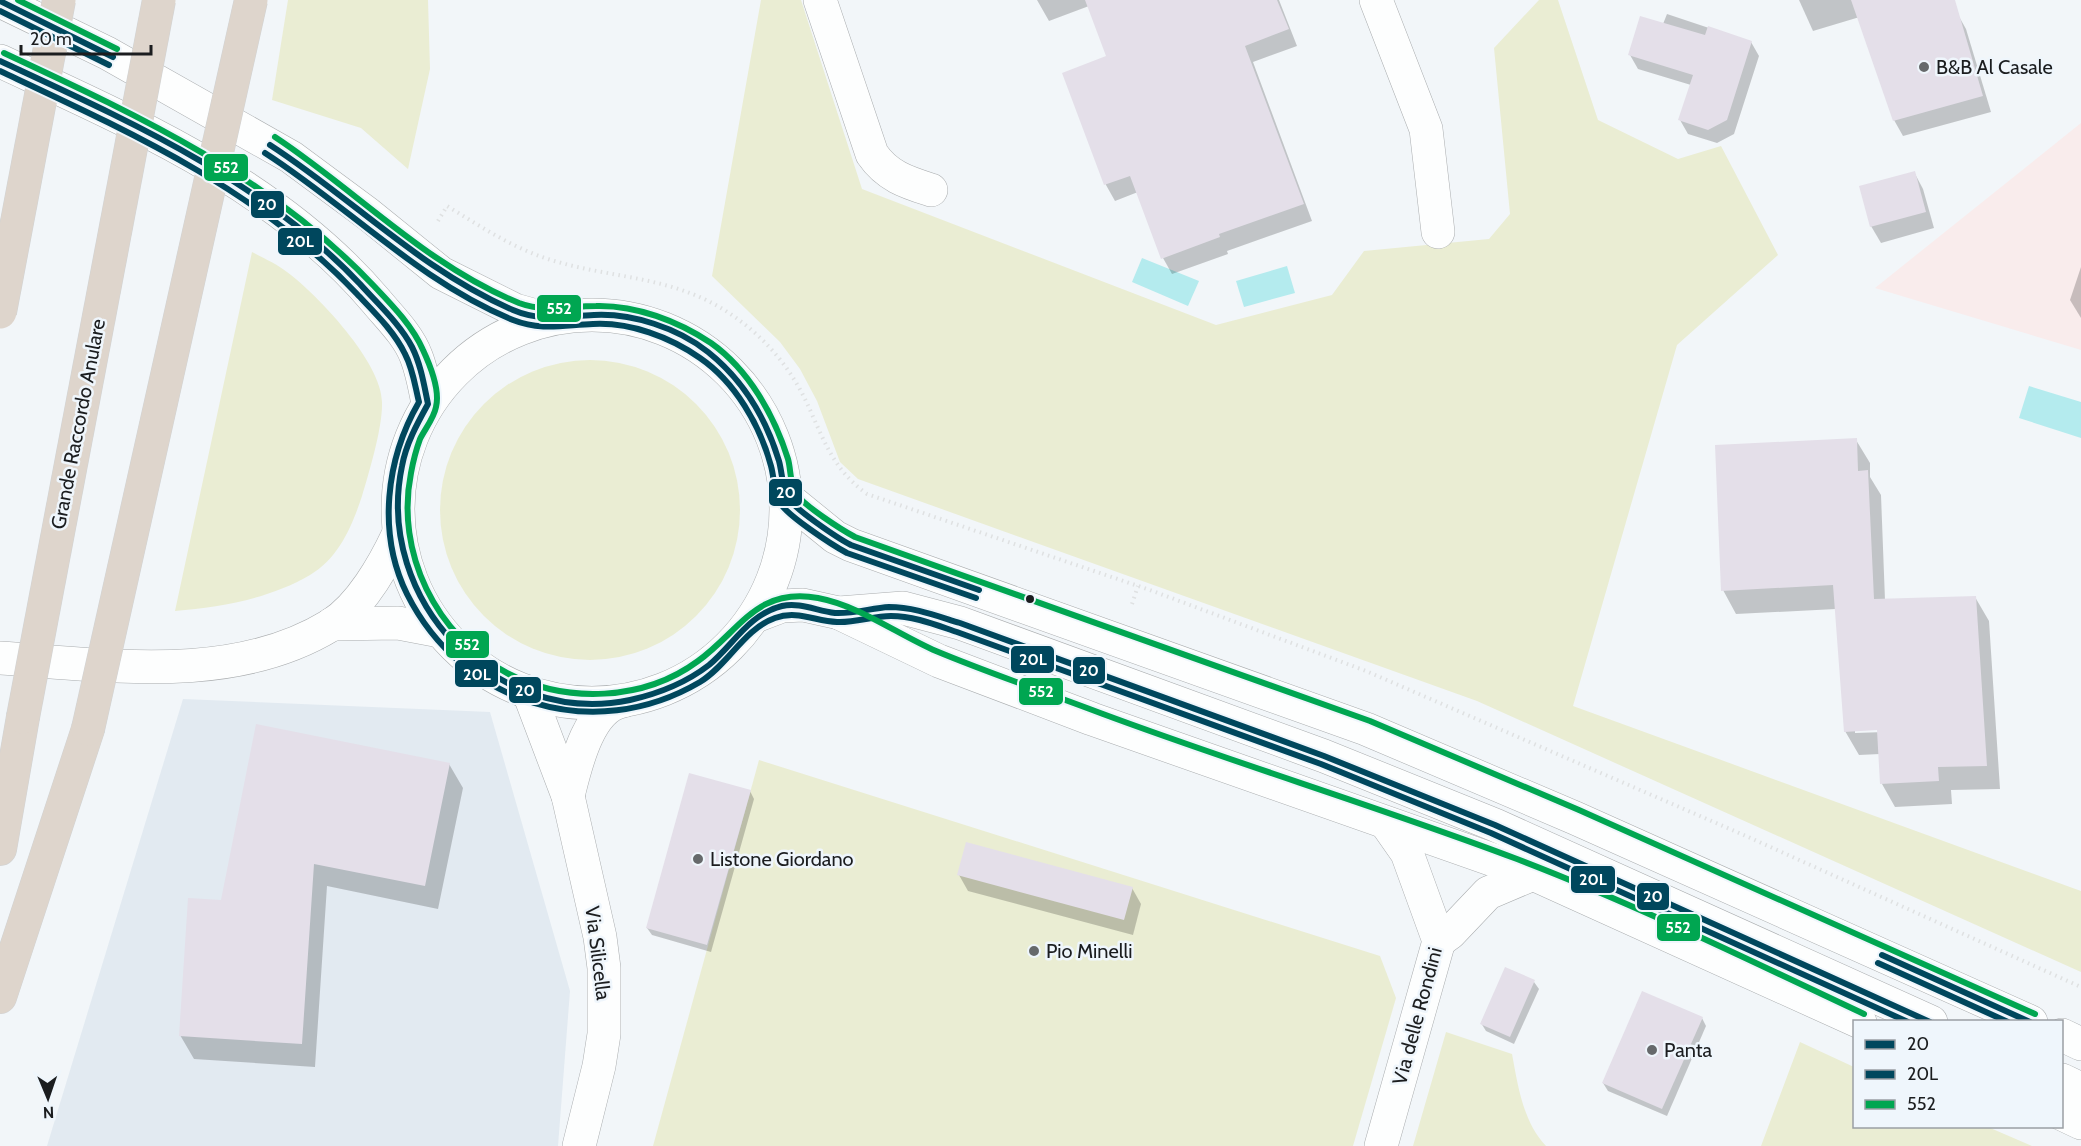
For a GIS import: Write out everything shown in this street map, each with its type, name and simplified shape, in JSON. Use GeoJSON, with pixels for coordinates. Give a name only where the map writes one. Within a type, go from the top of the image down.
{"type":"FeatureCollection","features":[{"type":"Feature","properties":{"kind":"highway"},"geometry":{"type":"LineString","coordinates":[[0,312],[59,0]]}},
{"type":"Feature","properties":{"kind":"highway","name":"Grande Raccordo Anulare"},"geometry":{"type":"LineString","coordinates":[[0,849],[159,0]]}},
{"type":"Feature","properties":{"kind":"highway"},"geometry":{"type":"LineString","coordinates":[[0,996],[88,729],[250,0]]}},
{"type":"Feature","properties":{"kind":"street"},"geometry":{"type":"LineString","coordinates":[[820,0],[872,154],[881,167],[894,176],[931,190]]}},
{"type":"Feature","properties":{"kind":"street"},"geometry":{"type":"LineString","coordinates":[[1376,0],[1426,129],[1438,232]]}},
{"type":"Feature","properties":{"kind":"street"},"geometry":{"type":"LineString","coordinates":[[0,1],[107,53],[291,157],[368,214],[419,258],[489,299],[547,320]]}},
{"type":"Feature","properties":{"kind":"street"},"geometry":{"type":"LineString","coordinates":[[0,61],[184,151],[267,201],[295,223],[368,292],[408,342],[416,355],[428,404]]}},
{"type":"Feature","properties":{"kind":"street"},"geometry":{"type":"LineString","coordinates":[[578,315],[609,315],[639,321],[669,330],[721,362],[743,385],[760,410],[777,448],[787,498],[787,529],[781,560],[756,616],[730,647],[698,673],[662,691],[623,701],[575,703],[529,693],[495,678],[465,657],[440,631],[412,585],[399,535],[397,504],[400,474],[408,445],[428,404],[459,367],[486,346],[515,330],[547,320],[578,315]]}},
{"type":"Feature","properties":{"kind":"street"},"geometry":{"type":"LineString","coordinates":[[787,498],[836,537],[851,545],[1366,729],[1575,818],[2027,1020]]}},
{"type":"Feature","properties":{"kind":"street"},"geometry":{"type":"LineString","coordinates":[[332,624],[362,594],[377,574],[399,535]]}},
{"type":"Feature","properties":{"kind":"street"},"geometry":{"type":"LineString","coordinates":[[756,616],[782,606],[803,605],[839,613],[939,661],[1092,719],[1533,874],[1856,1020]]}},
{"type":"Feature","properties":{"kind":"street"},"geometry":{"type":"LineString","coordinates":[[839,613],[903,608],[960,623],[1303,747],[1495,825],[1927,1020]]}},
{"type":"Feature","properties":{"kind":"street"},"geometry":{"type":"LineString","coordinates":[[0,658],[142,668],[192,664],[270,650],[332,624],[398,623],[440,631]]}},
{"type":"Feature","properties":{"kind":"street","name":"Via Silicella"},"geometry":{"type":"LineString","coordinates":[[529,693],[568,796],[600,937],[606,1002],[599,1066],[579,1146]]}},
{"type":"Feature","properties":{"kind":"street","name":"Via Silicella"},"geometry":{"type":"LineString","coordinates":[[568,796],[578,755],[591,728],[607,708],[623,701]]}},
{"type":"Feature","properties":{"kind":"street","name":"Via delle Rondini"},"geometry":{"type":"LineString","coordinates":[[1381,1146],[1438,940],[1407,853],[1386,823]]}},
{"type":"Feature","properties":{"kind":"street"},"geometry":{"type":"LineString","coordinates":[[1438,940],[1450,933],[1488,893],[1533,874]]}},
{"type":"Feature","properties":{"kind":"street"},"geometry":{"type":"LineString","coordinates":[[2063,1036],[2081,1044]]}},
{"type":"Feature","properties":{"kind":"street"},"geometry":{"type":"LineString","coordinates":[[2063,1081],[2081,1089]]}},
{"type":"Feature","properties":{"kind":"street"},"geometry":{"type":"LineString","coordinates":[[2063,1115],[2081,1123]]}},
{"type":"Feature","properties":{"kind":"path"},"geometry":{"type":"LineString","coordinates":[[419,258],[447,206],[510,244],[548,259],[658,281],[692,293],[729,312],[760,337],[773,351],[802,394],[832,460],[848,480],[867,494],[1144,588],[1366,671],[1746,836],[2081,987]]}},
{"type":"Feature","properties":{"kind":"shaded area"},"geometry":{"type":"Polygon","coordinates":[[[2081,123],[2081,350],[1875,288],[2081,123]]]}},
{"type":"Feature","properties":{"kind":"shaded area"},"geometry":{"type":"Polygon","coordinates":[[[183,699],[490,712],[570,991],[558,1146],[47,1146],[183,699]]]}},
{"type":"Feature","properties":{"kind":"green space"},"geometry":{"type":"Polygon","coordinates":[[[288,0],[428,0],[430,69],[408,169],[361,128],[272,100],[288,0]]]}},
{"type":"Feature","properties":{"kind":"green space"},"geometry":{"type":"Polygon","coordinates":[[[761,0],[801,0],[862,189],[1216,325],[1332,295],[1364,251],[1489,239],[1510,214],[1494,48],[1539,0],[1558,0],[1598,120],[1678,159],[1721,146],[1778,255],[1677,345],[1573,706],[2081,891],[2081,972],[1477,701],[858,479],[840,462],[817,401],[800,369],[780,342],[712,276],[761,0]]]}},
{"type":"Feature","properties":{"kind":"green space"},"geometry":{"type":"Polygon","coordinates":[[[252,252],[279,266],[300,283],[331,313],[360,350],[372,368],[379,386],[382,412],[378,436],[354,519],[337,550],[320,568],[294,583],[261,596],[210,607],[175,611],[252,252]]]}},
{"type":"Feature","properties":{"kind":"green space"},"geometry":{"type":"Polygon","coordinates":[[[590,360],[619,363],[647,372],[661,378],[696,404],[722,439],[728,453],[737,481],[740,510],[737,539],[728,567],[722,581],[696,616],[661,642],[647,648],[619,657],[590,660],[561,657],[533,648],[519,642],[484,616],[458,581],[452,567],[443,539],[440,510],[443,481],[452,453],[458,439],[484,404],[519,378],[533,372],[561,363],[590,360]]]}},
{"type":"Feature","properties":{"kind":"green space","name":"Pio Minelli"},"geometry":{"type":"Polygon","coordinates":[[[759,760],[1380,956],[1396,998],[1353,1146],[653,1146],[759,760]]]}},
{"type":"Feature","properties":{"kind":"green space"},"geometry":{"type":"Polygon","coordinates":[[[1446,1032],[1512,1054],[1519,1091],[1527,1115],[1546,1146],[1413,1146],[1446,1032]]]}},
{"type":"Feature","properties":{"kind":"green space"},"geometry":{"type":"Polygon","coordinates":[[[1800,1042],[1853,1067],[1853,1128],[1990,1128],[2032,1146],[1761,1146],[1800,1042]]]}},
{"type":"Feature","properties":{"kind":"water"},"geometry":{"type":"Polygon","coordinates":[[[1142,258],[1199,281],[1188,306],[1132,282],[1142,258]]]}},
{"type":"Feature","properties":{"kind":"water"},"geometry":{"type":"Polygon","coordinates":[[[1287,266],[1295,293],[1244,307],[1236,281],[1287,266]]]}},
{"type":"Feature","properties":{"kind":"water"},"geometry":{"type":"Polygon","coordinates":[[[2029,386],[2081,402],[2081,438],[2019,418],[2029,386]]]}},
{"type":"Feature","properties":{"kind":"building"},"geometry":{"type":"Polygon","coordinates":[[[1085,0],[1277,0],[1289,29],[1245,46],[1304,204],[1219,234],[1220,237],[1161,259],[1130,176],[1104,185],[1062,73],[1106,56],[1085,0]]]}},
{"type":"Feature","properties":{"kind":"building","name":"B&B Al Casale"},"geometry":{"type":"Polygon","coordinates":[[[1851,0],[1955,0],[1983,96],[1893,121],[1851,0]]]}},
{"type":"Feature","properties":{"kind":"building"},"geometry":{"type":"Polygon","coordinates":[[[1640,16],[1705,35],[1708,26],[1752,41],[1727,120],[1708,130],[1678,120],[1693,75],[1628,55],[1640,16]]]}},
{"type":"Feature","properties":{"kind":"building"},"geometry":{"type":"Polygon","coordinates":[[[1915,171],[1926,212],[1870,227],[1859,186],[1915,171]]]}},
{"type":"Feature","properties":{"kind":"building"},"geometry":{"type":"Polygon","coordinates":[[[1857,438],[1858,471],[1868,470],[1874,599],[1976,596],[1987,766],[1938,767],[1939,781],[1880,784],[1877,730],[1844,732],[1833,585],[1721,591],[1715,445],[1857,438]]]}},
{"type":"Feature","properties":{"kind":"building"},"geometry":{"type":"Polygon","coordinates":[[[256,724],[450,763],[425,886],[314,864],[302,1044],[179,1036],[188,898],[221,900],[256,724]]]}},
{"type":"Feature","properties":{"kind":"building","name":"Listone Giordano"},"geometry":{"type":"Polygon","coordinates":[[[689,773],[751,790],[707,945],[646,928],[689,773]]]}},
{"type":"Feature","properties":{"kind":"building"},"geometry":{"type":"Polygon","coordinates":[[[966,842],[1133,887],[1124,920],[957,875],[966,842]]]}},
{"type":"Feature","properties":{"kind":"building"},"geometry":{"type":"Polygon","coordinates":[[[1505,967],[1535,980],[1510,1037],[1480,1024],[1505,967]]]}},
{"type":"Feature","properties":{"kind":"building","name":"Panta"},"geometry":{"type":"Polygon","coordinates":[[[1642,991],[1703,1017],[1662,1109],[1602,1083],[1642,991]]]}},
{"type":"Feature","properties":{"kind":"transit line","name":"552"},"geometry":{"type":"LineString","coordinates":[[18,0],[117,49]]}},
{"type":"Feature","properties":{"kind":"transit line","name":"20"},"geometry":{"type":"LineString","coordinates":[[0,1],[113,57]]}},
{"type":"Feature","properties":{"kind":"transit line","name":"20L"},"geometry":{"type":"LineString","coordinates":[[0,11],[109,65]]}},
{"type":"Feature","properties":{"kind":"transit line","name":"552"},"geometry":{"type":"LineString","coordinates":[[4,53],[152,125],[246,180],[291,211],[333,246],[401,315],[423,350],[437,393],[435,411],[420,439],[411,473],[408,503],[409,532],[416,561],[426,589],[441,614],[460,637],[482,657],[507,673],[554,690],[604,694],[629,691],[654,684],[698,661],[750,614],[764,605],[779,599],[797,596],[834,602],[864,614],[936,651],[999,676],[1561,876],[1692,933],[1864,1014]]}},
{"type":"Feature","properties":{"kind":"transit line","name":"20"},"geometry":{"type":"LineString","coordinates":[[0,61],[144,130],[237,183],[280,213],[321,247],[395,322],[415,354],[428,404],[409,442],[402,466],[398,516],[407,563],[426,606],[455,644],[491,674],[533,694],[580,703],[630,700],[671,687],[691,677],[718,657],[751,623],[770,610],[782,606],[802,606],[835,613],[889,607],[916,610],[960,623],[1324,756],[1495,825],[1926,1020]]}},
{"type":"Feature","properties":{"kind":"transit line","name":"20L"},"geometry":{"type":"LineString","coordinates":[[0,71],[143,140],[234,193],[277,223],[318,257],[377,315],[408,360],[419,402],[399,447],[389,496],[389,521],[398,571],[407,594],[431,632],[461,663],[496,687],[534,703],[575,711],[617,710],[659,701],[700,682],[710,675],[754,630],[775,618],[798,615],[837,622],[891,616],[916,619],[1321,764],[1491,833],[1904,1020]]}},
{"type":"Feature","properties":{"kind":"transit line","name":"552"},"geometry":{"type":"LineString","coordinates":[[275,137],[423,248],[485,287],[519,303],[538,308],[611,306],[641,311],[671,321],[711,343],[737,366],[768,410],[788,459],[796,494],[815,511],[855,537],[1370,721],[1579,810],[2035,1014]]}},
{"type":"Feature","properties":{"kind":"transit line","name":"20"},"geometry":{"type":"LineString","coordinates":[[270,145],[418,255],[480,294],[513,310],[543,317],[594,315],[624,317],[669,329],[696,343],[721,363],[752,401],[774,445],[787,496],[806,515],[851,545],[979,590]]}},
{"type":"Feature","properties":{"kind":"transit line","name":"20L"},"geometry":{"type":"LineString","coordinates":[[265,153],[416,265],[479,304],[513,320],[543,326],[607,324],[635,328],[663,337],[688,350],[724,379],[753,420],[771,466],[777,497],[790,514],[847,553],[976,598]]}},
{"type":"Feature","properties":{"kind":"transit line","name":"20"},"geometry":{"type":"LineString","coordinates":[[1882,955],[2026,1020]]}},
{"type":"Feature","properties":{"kind":"transit line","name":"20L"},"geometry":{"type":"LineString","coordinates":[[1878,963],[2004,1020]]}},
{"type":"Feature","properties":{"kind":"place","name":"B&B Al Casale"},"geometry":{"type":"Point","coordinates":[1924,67]}},
{"type":"Feature","properties":{"kind":"place","name":"Listone Giordano"},"geometry":{"type":"Point","coordinates":[698,859]}},
{"type":"Feature","properties":{"kind":"place","name":"Pio Minelli"},"geometry":{"type":"Point","coordinates":[1034,951]}},
{"type":"Feature","properties":{"kind":"place","name":"Panta"},"geometry":{"type":"Point","coordinates":[1652,1050]}}]}
